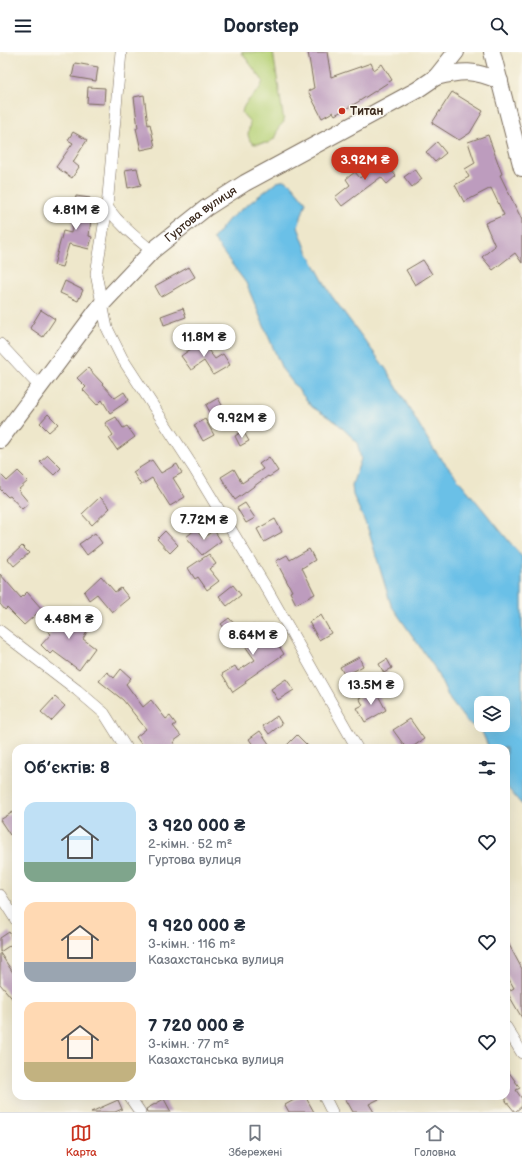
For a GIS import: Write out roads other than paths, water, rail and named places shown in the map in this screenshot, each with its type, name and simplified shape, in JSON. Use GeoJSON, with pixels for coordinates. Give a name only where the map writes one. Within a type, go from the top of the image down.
{"type":"FeatureCollection","features":[{"type":"Feature","properties":{"kind":"street"},"geometry":{"type":"LineString","coordinates":[[121,52],[107,207],[96,274],[107,328],[122,358],[193,467],[264,584],[355,744]]}},
{"type":"Feature","properties":{"kind":"street","name":"Гуртова вулиця"},"geometry":{"type":"LineString","coordinates":[[0,440],[102,305],[152,251],[206,208],[246,183],[417,90],[436,77],[456,52]]}},
{"type":"Feature","properties":{"kind":"street"},"geometry":{"type":"LineString","coordinates":[[492,52],[522,168]]}},
{"type":"Feature","properties":{"kind":"street"},"geometry":{"type":"LineString","coordinates":[[436,77],[457,71],[485,74],[500,81]]}},
{"type":"Feature","properties":{"kind":"street"},"geometry":{"type":"LineString","coordinates":[[107,207],[117,221],[129,233],[152,251]]}},
{"type":"Feature","properties":{"kind":"street"},"geometry":{"type":"LineString","coordinates":[[0,344],[40,387]]}},
{"type":"Feature","properties":{"kind":"street"},"geometry":{"type":"LineString","coordinates":[[0,631],[77,690],[104,713],[123,744]]}},
{"type":"Feature","properties":{"kind":"street"},"geometry":{"type":"LineString","coordinates":[[0,895],[12,914]]}},
{"type":"Feature","properties":{"kind":"street"},"geometry":{"type":"LineString","coordinates":[[510,1034],[522,1053]]}},
{"type":"Feature","properties":{"kind":"street"},"geometry":{"type":"LineString","coordinates":[[132,1100],[140,1112]]}},
{"type":"Feature","properties":{"kind":"street"},"geometry":{"type":"LineString","coordinates":[[326,1100],[332,1112]]}},
{"type":"Feature","properties":{"kind":"water"},"geometry":{"type":"Polygon","coordinates":[[[285,180],[292,185],[306,202],[298,227],[307,251],[331,295],[386,369],[434,450],[522,557],[522,805],[510,791],[510,744],[487,744],[482,732],[510,732],[510,696],[474,696],[474,727],[467,722],[450,700],[434,667],[391,605],[368,529],[353,495],[352,485],[361,459],[357,442],[336,422],[312,407],[282,369],[246,283],[213,239],[229,219],[277,182],[285,180]]]}},
{"type":"Feature","properties":{"kind":"place","name":"Титан"},"geometry":{"type":"Point","coordinates":[342,111]}}]}
